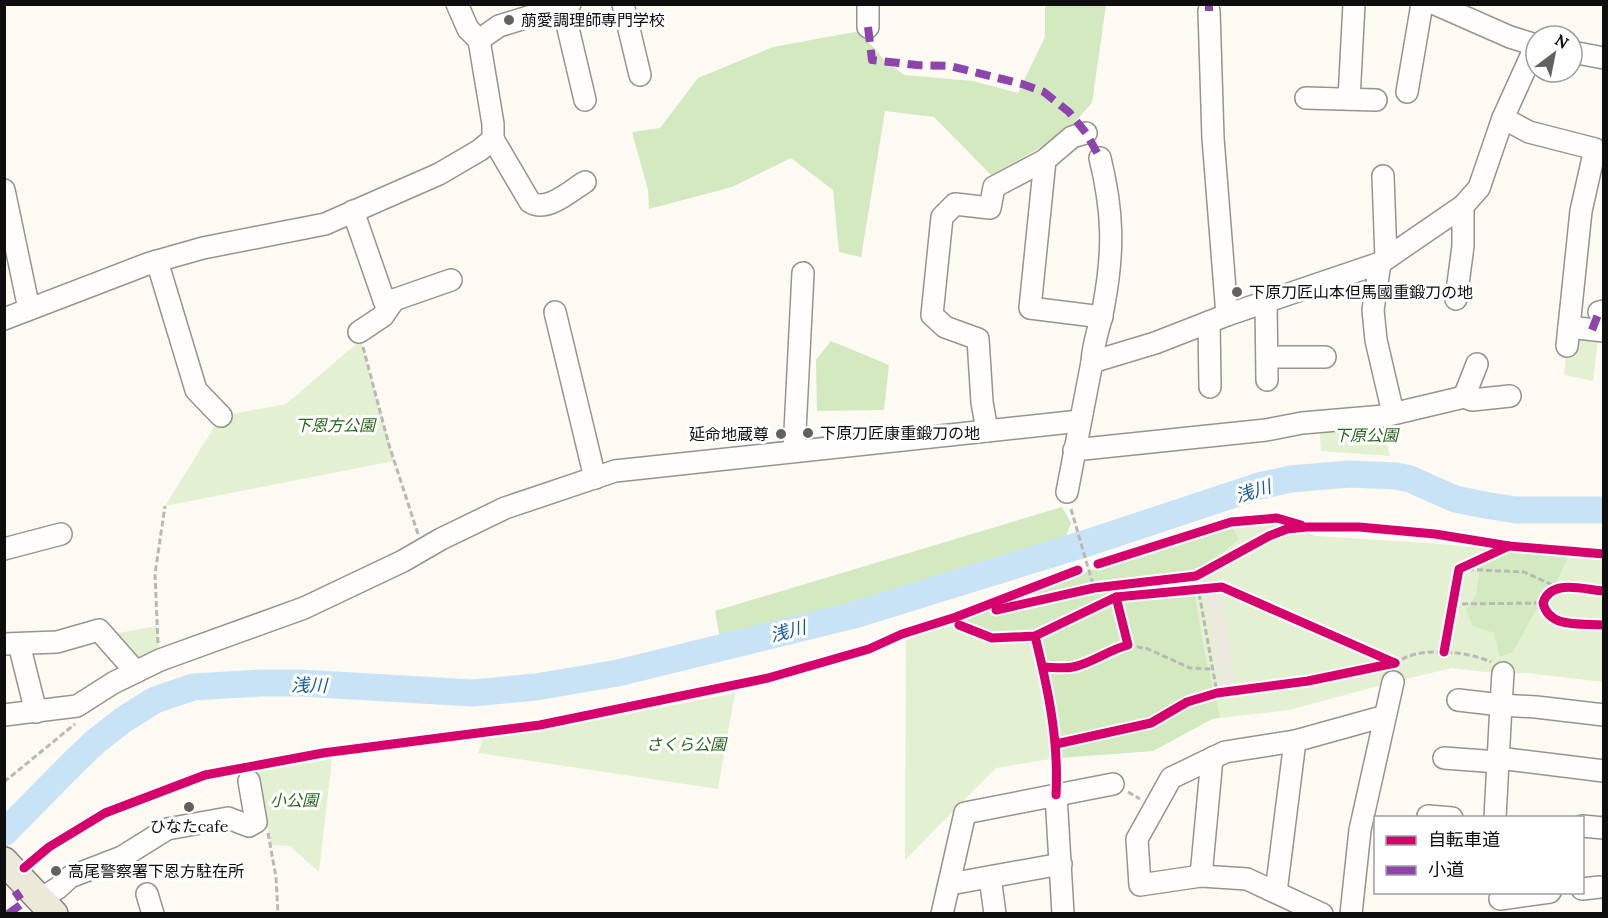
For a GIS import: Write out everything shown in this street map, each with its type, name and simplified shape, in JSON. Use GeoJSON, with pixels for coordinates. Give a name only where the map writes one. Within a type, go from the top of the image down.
{"type":"FeatureCollection","features":[{"type":"Feature","properties":{"kind":"main road"},"geometry":{"type":"LineString","coordinates":[[10,866],[47,906]]}},
{"type":"Feature","properties":{"kind":"street"},"geometry":{"type":"LineString","coordinates":[[457,4],[468,30],[479,40],[493,124],[493,139],[530,202],[537,207],[546,205],[585,182]]}},
{"type":"Feature","properties":{"kind":"street"},"geometry":{"type":"LineString","coordinates":[[623,4],[643,65]]}},
{"type":"Feature","properties":{"kind":"street"},"geometry":{"type":"LineString","coordinates":[[868,4],[868,27]]}},
{"type":"Feature","properties":{"kind":"street"},"geometry":{"type":"LineString","coordinates":[[1349,99],[1354,4]]}},
{"type":"Feature","properties":{"kind":"street"},"geometry":{"type":"LineString","coordinates":[[1407,92],[1422,4]]}},
{"type":"Feature","properties":{"kind":"street"},"geometry":{"type":"LineString","coordinates":[[1435,4],[1460,10],[1510,37],[1524,41]]}},
{"type":"Feature","properties":{"kind":"street"},"geometry":{"type":"LineString","coordinates":[[479,40],[499,26],[567,6],[588,76],[585,100]]}},
{"type":"Feature","properties":{"kind":"street"},"geometry":{"type":"LineString","coordinates":[[1209,11],[1218,319],[1210,387]]}},
{"type":"Feature","properties":{"kind":"street"},"geometry":{"type":"LineString","coordinates":[[1584,54],[1604,58]]}},
{"type":"Feature","properties":{"kind":"street"},"geometry":{"type":"LineString","coordinates":[[1092,362],[1155,343],[1383,261],[1463,206],[1479,188],[1503,118],[1524,72]]}},
{"type":"Feature","properties":{"kind":"street"},"geometry":{"type":"LineString","coordinates":[[1306,98],[1376,100]]}},
{"type":"Feature","properties":{"kind":"street"},"geometry":{"type":"LineString","coordinates":[[1503,118],[1529,132],[1595,149],[1581,211],[1568,337],[1602,318]]}},
{"type":"Feature","properties":{"kind":"street"},"geometry":{"type":"LineString","coordinates":[[987,431],[982,402],[978,339],[945,327],[932,315],[942,217],[955,204],[990,208],[994,187],[1045,160],[1072,137],[1086,133]]}},
{"type":"Feature","properties":{"kind":"street"},"geometry":{"type":"LineString","coordinates":[[4,319],[157,261],[203,248],[325,224],[439,174],[480,150],[493,139]]}},
{"type":"Feature","properties":{"kind":"street"},"geometry":{"type":"LineString","coordinates":[[1067,492],[1092,362],[1093,344],[1102,317],[1108,283],[1112,236],[1108,188],[1100,158]]}},
{"type":"Feature","properties":{"kind":"street"},"geometry":{"type":"LineString","coordinates":[[1045,160],[1030,308],[1102,317]]}},
{"type":"Feature","properties":{"kind":"street"},"geometry":{"type":"LineString","coordinates":[[1383,176],[1383,261],[1373,310],[1376,340],[1393,413]]}},
{"type":"Feature","properties":{"kind":"street"},"geometry":{"type":"LineString","coordinates":[[4,190],[29,309]]}},
{"type":"Feature","properties":{"kind":"street"},"geometry":{"type":"LineString","coordinates":[[1456,298],[1463,246],[1463,206]]}},
{"type":"Feature","properties":{"kind":"street"},"geometry":{"type":"LineString","coordinates":[[353,211],[385,303],[451,280]]}},
{"type":"Feature","properties":{"kind":"street"},"geometry":{"type":"LineString","coordinates":[[157,261],[196,390],[221,416]]}},
{"type":"Feature","properties":{"kind":"street"},"geometry":{"type":"LineString","coordinates":[[794,451],[803,273]]}},
{"type":"Feature","properties":{"kind":"street"},"geometry":{"type":"LineString","coordinates":[[359,332],[383,316],[394,300]]}},
{"type":"Feature","properties":{"kind":"street"},"geometry":{"type":"LineString","coordinates":[[1266,302],[1267,380]]}},
{"type":"Feature","properties":{"kind":"street"},"geometry":{"type":"LineString","coordinates":[[555,312],[595,478]]}},
{"type":"Feature","properties":{"kind":"street"},"geometry":{"type":"LineString","coordinates":[[1267,357],[1325,357]]}},
{"type":"Feature","properties":{"kind":"street"},"geometry":{"type":"LineString","coordinates":[[1464,397],[1477,364]]}},
{"type":"Feature","properties":{"kind":"street"},"geometry":{"type":"LineString","coordinates":[[1074,450],[1266,430],[1302,423],[1384,416],[1464,397],[1472,400],[1510,396]]}},
{"type":"Feature","properties":{"kind":"street"},"geometry":{"type":"LineString","coordinates":[[4,715],[76,706],[113,683],[160,660],[304,608],[403,561],[505,508],[615,471],[1080,421]]}},
{"type":"Feature","properties":{"kind":"street"},"geometry":{"type":"LineString","coordinates":[[4,549],[62,534]]}},
{"type":"Feature","properties":{"kind":"street"},"geometry":{"type":"LineString","coordinates":[[36,712],[12,644],[57,642],[99,630],[136,672]]}},
{"type":"Feature","properties":{"kind":"street"},"geometry":{"type":"LineString","coordinates":[[1351,914],[1360,830],[1385,716],[1389,667]]}},
{"type":"Feature","properties":{"kind":"street"},"geometry":{"type":"LineString","coordinates":[[1495,816],[1503,673]]}},
{"type":"Feature","properties":{"kind":"street"},"geometry":{"type":"LineString","coordinates":[[1458,700],[1604,715]]}},
{"type":"Feature","properties":{"kind":"street"},"geometry":{"type":"LineString","coordinates":[[1322,914],[1247,879],[1201,876],[1140,885],[1137,839],[1171,778],[1225,752],[1295,741],[1385,716]]}},
{"type":"Feature","properties":{"kind":"street"},"geometry":{"type":"LineString","coordinates":[[1276,892],[1295,741]]}},
{"type":"Feature","properties":{"kind":"street"},"geometry":{"type":"LineString","coordinates":[[1201,876],[1212,758]]}},
{"type":"Feature","properties":{"kind":"street"},"geometry":{"type":"LineString","coordinates":[[1444,758],[1498,760],[1604,771]]}},
{"type":"Feature","properties":{"kind":"street"},"geometry":{"type":"LineString","coordinates":[[47,906],[58,888],[70,877],[122,857],[167,829],[228,818],[249,826],[256,822],[249,781]]}},
{"type":"Feature","properties":{"kind":"street"},"geometry":{"type":"LineString","coordinates":[[942,914],[965,813],[1113,784]]}},
{"type":"Feature","properties":{"kind":"street"},"geometry":{"type":"LineString","coordinates":[[1056,795],[1064,914]]}},
{"type":"Feature","properties":{"kind":"street"},"geometry":{"type":"LineString","coordinates":[[1584,826],[1604,828]]}},
{"type":"Feature","properties":{"kind":"street"},"geometry":{"type":"LineString","coordinates":[[950,884],[1061,864]]}},
{"type":"Feature","properties":{"kind":"street"},"geometry":{"type":"LineString","coordinates":[[990,877],[995,914]]}},
{"type":"Feature","properties":{"kind":"street"},"geometry":{"type":"LineString","coordinates":[[1500,902],[1541,894]]}},
{"type":"Feature","properties":{"kind":"path"},"geometry":{"type":"LineString","coordinates":[[359,332],[391,453],[423,550]]}},
{"type":"Feature","properties":{"kind":"path"},"geometry":{"type":"LineString","coordinates":[[1067,492],[1094,588]]}},
{"type":"Feature","properties":{"kind":"path"},"geometry":{"type":"LineString","coordinates":[[160,660],[155,574],[165,506]]}},
{"type":"Feature","properties":{"kind":"path"},"geometry":{"type":"LineString","coordinates":[[1459,569],[1477,561]]}},
{"type":"Feature","properties":{"kind":"path"},"geometry":{"type":"LineString","coordinates":[[1457,581],[1459,569]]}},
{"type":"Feature","properties":{"kind":"path"},"geometry":{"type":"LineString","coordinates":[[1459,569],[1524,572],[1557,587],[1569,588]]}},
{"type":"Feature","properties":{"kind":"path"},"geometry":{"type":"LineString","coordinates":[[1185,577],[1196,576],[1205,570]]}},
{"type":"Feature","properties":{"kind":"path"},"geometry":{"type":"LineString","coordinates":[[1196,576],[1201,590],[1213,669],[1212,695],[1229,692]]}},
{"type":"Feature","properties":{"kind":"path"},"geometry":{"type":"LineString","coordinates":[[1084,590],[1106,587]]}},
{"type":"Feature","properties":{"kind":"path"},"geometry":{"type":"LineString","coordinates":[[1546,614],[1543,603],[1547,594],[1557,587]]}},
{"type":"Feature","properties":{"kind":"path"},"geometry":{"type":"LineString","coordinates":[[1185,591],[1201,590]]}},
{"type":"Feature","properties":{"kind":"path"},"geometry":{"type":"LineString","coordinates":[[1455,592],[1452,609],[1543,603]]}},
{"type":"Feature","properties":{"kind":"path"},"geometry":{"type":"LineString","coordinates":[[1115,648],[1127,641],[1190,668],[1213,669]]}},
{"type":"Feature","properties":{"kind":"path"},"geometry":{"type":"LineString","coordinates":[[1389,667],[1445,647],[1478,656],[1503,668],[1503,673]]}},
{"type":"Feature","properties":{"kind":"path"},"geometry":{"type":"LineString","coordinates":[[4,782],[80,720]]}},
{"type":"Feature","properties":{"kind":"path"},"geometry":{"type":"LineString","coordinates":[[1113,784],[1154,806]]}},
{"type":"Feature","properties":{"kind":"path"},"geometry":{"type":"LineString","coordinates":[[267,829],[276,877],[278,914]]}},
{"type":"Feature","properties":{"kind":"green space"},"geometry":{"type":"Polygon","coordinates":[[[1045,5],[1106,5],[1092,103],[1063,135],[991,175],[934,117],[885,111],[861,257],[839,252],[833,190],[791,158],[732,187],[649,209],[648,190],[632,132],[660,128],[698,78],[773,47],[860,31],[882,58],[904,75],[973,81],[1018,93],[1045,37],[1045,5]]]}},
{"type":"Feature","properties":{"kind":"green space"},"geometry":{"type":"Polygon","coordinates":[[[1569,327],[1599,331],[1593,381],[1564,375],[1569,327]]]}},
{"type":"Feature","properties":{"kind":"green space","name":"下恩方公園"},"geometry":{"type":"Polygon","coordinates":[[[361,340],[394,461],[165,506],[221,416],[286,404],[361,340]]]}},
{"type":"Feature","properties":{"kind":"green space"},"geometry":{"type":"Polygon","coordinates":[[[831,341],[889,365],[884,410],[817,411],[816,360],[831,341]]]}},
{"type":"Feature","properties":{"kind":"green space","name":"下原公園"},"geometry":{"type":"Polygon","coordinates":[[[1380,416],[1390,456],[1321,451],[1319,422],[1380,416]]]}},
{"type":"Feature","properties":{"kind":"green space"},"geometry":{"type":"Polygon","coordinates":[[[1062,507],[1071,523],[1065,539],[885,593],[720,638],[715,611],[1062,507]]]}},
{"type":"Feature","properties":{"kind":"green space"},"geometry":{"type":"Polygon","coordinates":[[[1276,520],[1292,524],[1315,536],[1429,543],[1603,559],[1603,682],[1527,673],[1502,674],[1452,668],[1289,710],[1212,719],[1153,751],[1056,758],[996,768],[905,860],[906,640],[1089,571],[1231,526],[1276,520]]]}},
{"type":"Feature","properties":{"kind":"green space"},"geometry":{"type":"Polygon","coordinates":[[[1231,526],[1239,539],[1192,579],[1205,655],[1220,717],[1212,719],[1153,751],[1059,758],[1035,636],[1026,630],[998,635],[968,623],[966,617],[1089,571],[1231,526]]]}},
{"type":"Feature","properties":{"kind":"green space"},"geometry":{"type":"Polygon","coordinates":[[[1483,548],[1569,556],[1551,592],[1534,613],[1513,652],[1500,657],[1494,633],[1473,626],[1466,610],[1476,595],[1483,548]]]}},
{"type":"Feature","properties":{"kind":"green space"},"geometry":{"type":"Polygon","coordinates":[[[157,626],[160,660],[136,672],[102,636],[157,626]]]}},
{"type":"Feature","properties":{"kind":"green space","name":"さくら公園"},"geometry":{"type":"Polygon","coordinates":[[[735,693],[718,789],[478,753],[483,739],[542,731],[735,693]]]}},
{"type":"Feature","properties":{"kind":"green space","name":"小公園"},"geometry":{"type":"Polygon","coordinates":[[[332,759],[319,872],[290,846],[271,845],[257,772],[332,759]]]}},
{"type":"Feature","properties":{"kind":"shaded area"},"geometry":{"type":"Polygon","coordinates":[[[1222,592],[1236,685],[1220,687],[1206,595],[1222,592]]]}},
{"type":"Feature","properties":{"kind":"waterway","name":"浅川"},"geometry":{"type":"LineString","coordinates":[[4,833],[95,742],[123,720],[155,700],[193,687],[301,683],[473,693],[536,687],[618,673],[854,615],[1087,543],[1259,486],[1291,479],[1349,474],[1396,476],[1410,479],[1455,499],[1485,505],[1516,510],[1604,510]]}},
{"type":"Feature","properties":{"kind":"marked path"},"geometry":{"type":"LineString","coordinates":[[1209,4],[1209,11]]}},
{"type":"Feature","properties":{"kind":"marked path"},"geometry":{"type":"LineString","coordinates":[[868,27],[872,60],[950,66],[1022,84],[1044,92],[1069,112],[1086,133],[1100,158]]}},
{"type":"Feature","properties":{"kind":"marked path"},"geometry":{"type":"LineString","coordinates":[[1592,330],[1599,312]]}},
{"type":"Feature","properties":{"kind":"marked path"},"geometry":{"type":"LineString","coordinates":[[8,914],[23,903],[15,891]]}},
{"type":"Feature","properties":{"kind":"cycle path"},"geometry":{"type":"LineString","coordinates":[[1098,564],[1231,522],[1277,518],[1301,525]]}},
{"type":"Feature","properties":{"kind":"cycle path"},"geometry":{"type":"LineString","coordinates":[[996,610],[1094,588],[1196,576],[1269,536],[1287,529],[1307,527],[1359,527],[1435,534],[1509,546],[1604,554]]}},
{"type":"Feature","properties":{"kind":"cycle path"},"geometry":{"type":"LineString","coordinates":[[1444,652],[1459,569],[1509,546]]}},
{"type":"Feature","properties":{"kind":"cycle path"},"geometry":{"type":"LineString","coordinates":[[24,868],[49,847],[105,813],[205,775],[323,753],[540,725],[768,678],[869,649],[902,634],[956,617],[1078,570]]}},
{"type":"Feature","properties":{"kind":"cycle path"},"geometry":{"type":"LineString","coordinates":[[959,625],[992,638],[1035,636],[1116,597],[1222,587],[1395,663]]}},
{"type":"Feature","properties":{"kind":"cycle path"},"geometry":{"type":"LineString","coordinates":[[1604,591],[1561,588],[1553,590],[1543,603],[1546,611],[1559,621],[1604,625]]}},
{"type":"Feature","properties":{"kind":"cycle path"},"geometry":{"type":"LineString","coordinates":[[1043,667],[1073,667],[1128,645],[1116,597]]}},
{"type":"Feature","properties":{"kind":"cycle path"},"geometry":{"type":"LineString","coordinates":[[1035,636],[1052,715],[1056,754],[1056,795]]}},
{"type":"Feature","properties":{"kind":"cycle path"},"geometry":{"type":"LineString","coordinates":[[1056,744],[1151,723],[1187,702],[1217,693],[1308,681],[1395,663]]}},
{"type":"Feature","properties":{"kind":"place","name":"萠愛調理師専門学校"},"geometry":{"type":"Point","coordinates":[509,20]}},
{"type":"Feature","properties":{"kind":"place","name":"下原刀匠山本但馬國重鍛刀の地"},"geometry":{"type":"Point","coordinates":[1237,292]}},
{"type":"Feature","properties":{"kind":"place","name":"下原刀匠康重鍛刀の地"},"geometry":{"type":"Point","coordinates":[808,433]}},
{"type":"Feature","properties":{"kind":"place","name":"延命地蔵尊"},"geometry":{"type":"Point","coordinates":[781,434]}},
{"type":"Feature","properties":{"kind":"place","name":"ひなたcafe"},"geometry":{"type":"Point","coordinates":[189,807]}},
{"type":"Feature","properties":{"kind":"place","name":"高尾警察署下恩方駐在所"},"geometry":{"type":"Point","coordinates":[56,871]}}]}
